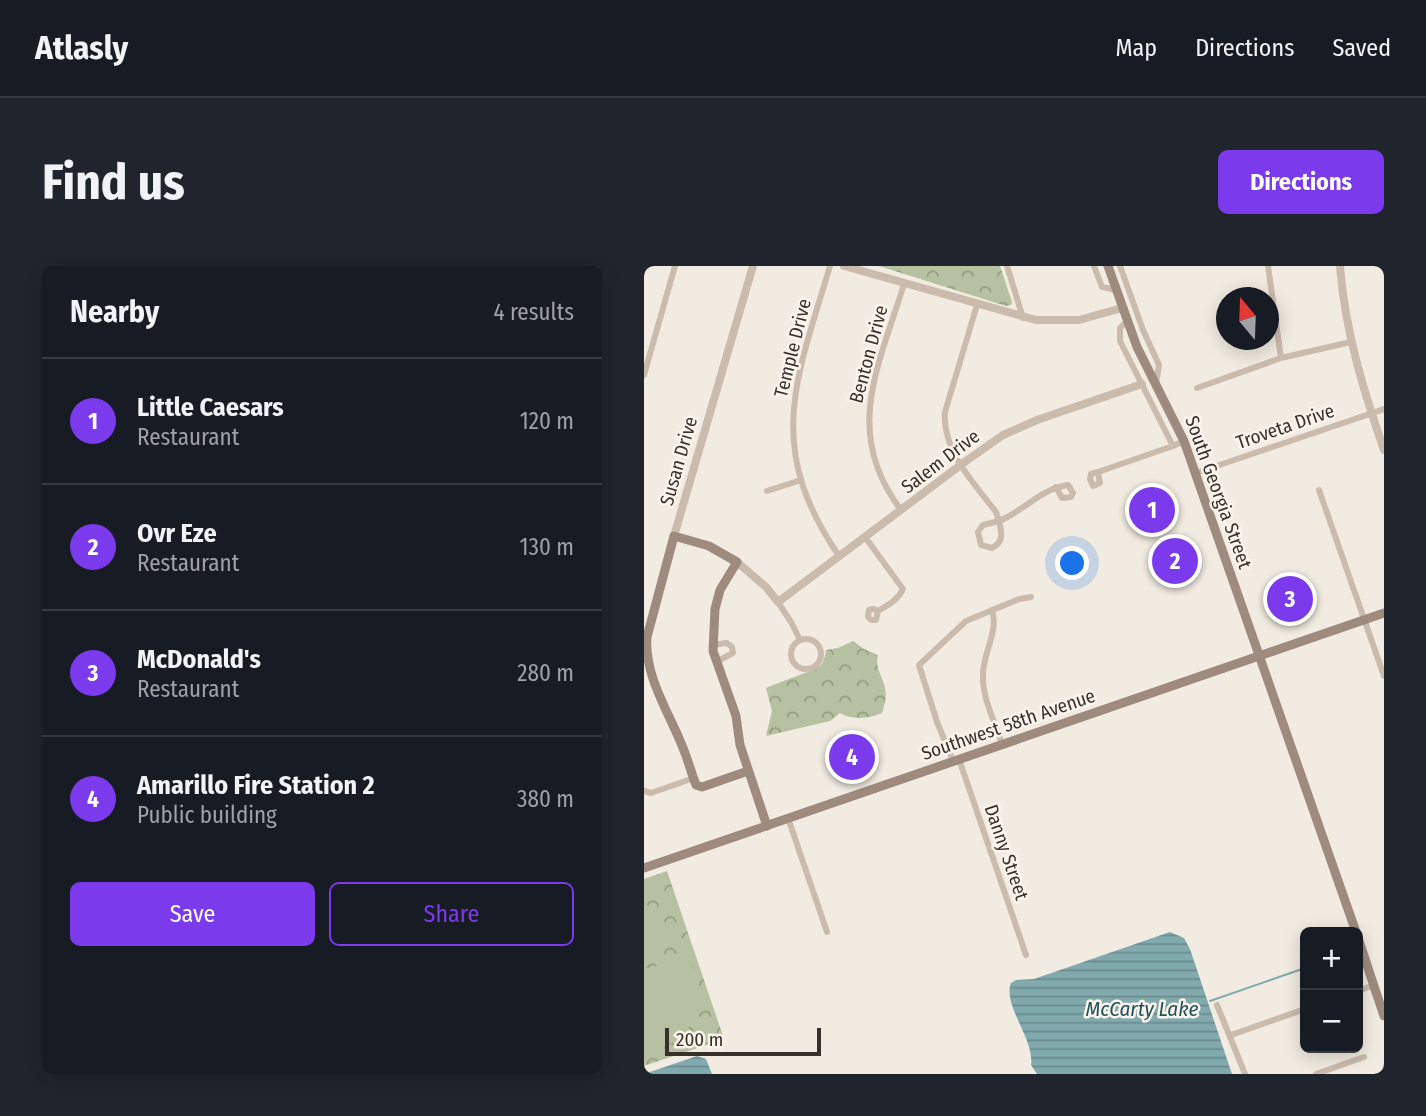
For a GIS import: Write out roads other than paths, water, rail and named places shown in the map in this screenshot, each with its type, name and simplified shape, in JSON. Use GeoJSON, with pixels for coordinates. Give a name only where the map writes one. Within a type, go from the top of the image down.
{"type":"FeatureCollection","features":[{"type":"Feature","properties":{"kind":"main road","name":"South Georgia Street"},"geometry":{"type":"LineString","coordinates":[[1109,266],[1127,321],[1184,441],[1196,473],[1354,927]]}},
{"type":"Feature","properties":{"kind":"main road"},"geometry":{"type":"LineString","coordinates":[[674,536],[709,546],[737,562],[720,590],[712,645],[736,716],[740,745],[767,826]]}},
{"type":"Feature","properties":{"kind":"main road","name":"Susan Drive"},"geometry":{"type":"LineString","coordinates":[[674,536],[649,607],[646,649],[650,673],[684,749],[695,782]]}},
{"type":"Feature","properties":{"kind":"main road","name":"Southwest 58th Avenue"},"geometry":{"type":"LineString","coordinates":[[644,868],[1384,613]]}},
{"type":"Feature","properties":{"kind":"main road"},"geometry":{"type":"LineString","coordinates":[[695,782],[702,787],[748,771]]}},
{"type":"Feature","properties":{"kind":"main road"},"geometry":{"type":"LineString","coordinates":[[1363,953],[1384,1016]]}},
{"type":"Feature","properties":{"kind":"street"},"geometry":{"type":"LineString","coordinates":[[644,375],[676,266]]}},
{"type":"Feature","properties":{"kind":"street","name":"Susan Drive"},"geometry":{"type":"LineString","coordinates":[[674,536],[753,266]]}},
{"type":"Feature","properties":{"kind":"street","name":"Temple Drive"},"geometry":{"type":"LineString","coordinates":[[830,266],[795,387],[792,428],[801,480],[816,518],[839,556]]}},
{"type":"Feature","properties":{"kind":"street"},"geometry":{"type":"LineString","coordinates":[[844,266],[1023,318],[1050,322],[1073,321],[1122,308]]}},
{"type":"Feature","properties":{"kind":"street"},"geometry":{"type":"LineString","coordinates":[[1007,266],[1023,318]]}},
{"type":"Feature","properties":{"kind":"street"},"geometry":{"type":"LineString","coordinates":[[1094,266],[1102,287],[1116,290]]}},
{"type":"Feature","properties":{"kind":"street"},"geometry":{"type":"LineString","coordinates":[[1120,266],[1159,365],[1156,384]]}},
{"type":"Feature","properties":{"kind":"street"},"geometry":{"type":"LineString","coordinates":[[1268,266],[1282,358]]}},
{"type":"Feature","properties":{"kind":"street"},"geometry":{"type":"LineString","coordinates":[[1340,266],[1351,342],[1384,450]]}},
{"type":"Feature","properties":{"kind":"street","name":"Benton Drive"},"geometry":{"type":"LineString","coordinates":[[901,510],[879,474],[868,426],[871,392],[904,284]]}},
{"type":"Feature","properties":{"kind":"street"},"geometry":{"type":"LineString","coordinates":[[977,305],[944,420],[947,439],[961,464],[996,512],[999,521],[1001,541],[992,548],[981,545],[978,532],[983,525],[999,521],[1009,517],[1044,491],[1056,488]]}},
{"type":"Feature","properties":{"kind":"street"},"geometry":{"type":"LineString","coordinates":[[1127,321],[1120,328],[1120,341],[1173,446]]}},
{"type":"Feature","properties":{"kind":"street"},"geometry":{"type":"LineString","coordinates":[[1197,388],[1282,358],[1351,342]]}},
{"type":"Feature","properties":{"kind":"street","name":"Salem Drive"},"geometry":{"type":"LineString","coordinates":[[778,602],[993,441],[1019,428],[1142,384]]}},
{"type":"Feature","properties":{"kind":"street","name":"Troveta Drive"},"geometry":{"type":"LineString","coordinates":[[1196,473],[1384,409]]}},
{"type":"Feature","properties":{"kind":"street"},"geometry":{"type":"LineString","coordinates":[[1098,472],[1184,441]]}},
{"type":"Feature","properties":{"kind":"street"},"geometry":{"type":"LineString","coordinates":[[767,491],[801,480]]}},
{"type":"Feature","properties":{"kind":"street"},"geometry":{"type":"LineString","coordinates":[[1319,490],[1384,676]]}},
{"type":"Feature","properties":{"kind":"street"},"geometry":{"type":"LineString","coordinates":[[865,537],[903,589],[900,595],[878,611]]}},
{"type":"Feature","properties":{"kind":"street"},"geometry":{"type":"LineString","coordinates":[[737,562],[766,587],[792,622],[800,640]]}},
{"type":"Feature","properties":{"kind":"street"},"geometry":{"type":"LineString","coordinates":[[1002,744],[982,678],[983,662],[995,625],[992,610],[1019,598],[1031,597]]}},
{"type":"Feature","properties":{"kind":"street","name":"Danny Street"},"geometry":{"type":"LineString","coordinates":[[992,610],[966,621],[919,665],[1026,955]]}},
{"type":"Feature","properties":{"kind":"street"},"geometry":{"type":"LineString","coordinates":[[806,639],[821,649],[819,662],[808,669],[796,665],[791,654],[792,648],[800,640],[806,639]]}},
{"type":"Feature","properties":{"kind":"street"},"geometry":{"type":"LineString","coordinates":[[712,645],[730,644],[733,647],[730,656],[716,662]]}},
{"type":"Feature","properties":{"kind":"street"},"geometry":{"type":"LineString","coordinates":[[644,791],[651,793],[695,782]]}},
{"type":"Feature","properties":{"kind":"street"},"geometry":{"type":"LineString","coordinates":[[788,818],[827,932]]}},
{"type":"Feature","properties":{"kind":"street"},"geometry":{"type":"LineString","coordinates":[[1361,990],[1374,985]]}},
{"type":"Feature","properties":{"kind":"street"},"geometry":{"type":"LineString","coordinates":[[1217,1005],[1245,1074]]}},
{"type":"Feature","properties":{"kind":"street"},"geometry":{"type":"LineString","coordinates":[[1231,1035],[1300,1011]]}},
{"type":"Feature","properties":{"kind":"street"},"geometry":{"type":"LineString","coordinates":[[1316,1074],[1364,1057]]}},
{"type":"Feature","properties":{"kind":"water","name":"McCarty Lake"},"geometry":{"type":"Polygon","coordinates":[[[1170,932],[1184,938],[1190,949],[1232,1074],[1037,1074],[1031,1065],[1028,1045],[1014,1012],[1009,992],[1011,983],[1034,979],[1170,932]]]}},
{"type":"Feature","properties":{"kind":"water"},"geometry":{"type":"Polygon","coordinates":[[[697,1056],[706,1059],[712,1074],[644,1074],[697,1056]]]}},
{"type":"Feature","properties":{"kind":"waterway"},"geometry":{"type":"LineString","coordinates":[[1210,1001],[1300,970]]}},
{"type":"Feature","properties":{"kind":"place","name":"Little Caesars"},"geometry":{"type":"Point","coordinates":[1152,510]}},
{"type":"Feature","properties":{"kind":"place","name":"Ovr Eze"},"geometry":{"type":"Point","coordinates":[1175,561]}},
{"type":"Feature","properties":{"kind":"place","name":"McDonald's"},"geometry":{"type":"Point","coordinates":[1290,599]}},
{"type":"Feature","properties":{"kind":"place","name":"Amarillo Fire Station 2"},"geometry":{"type":"Point","coordinates":[852,757]}}]}
